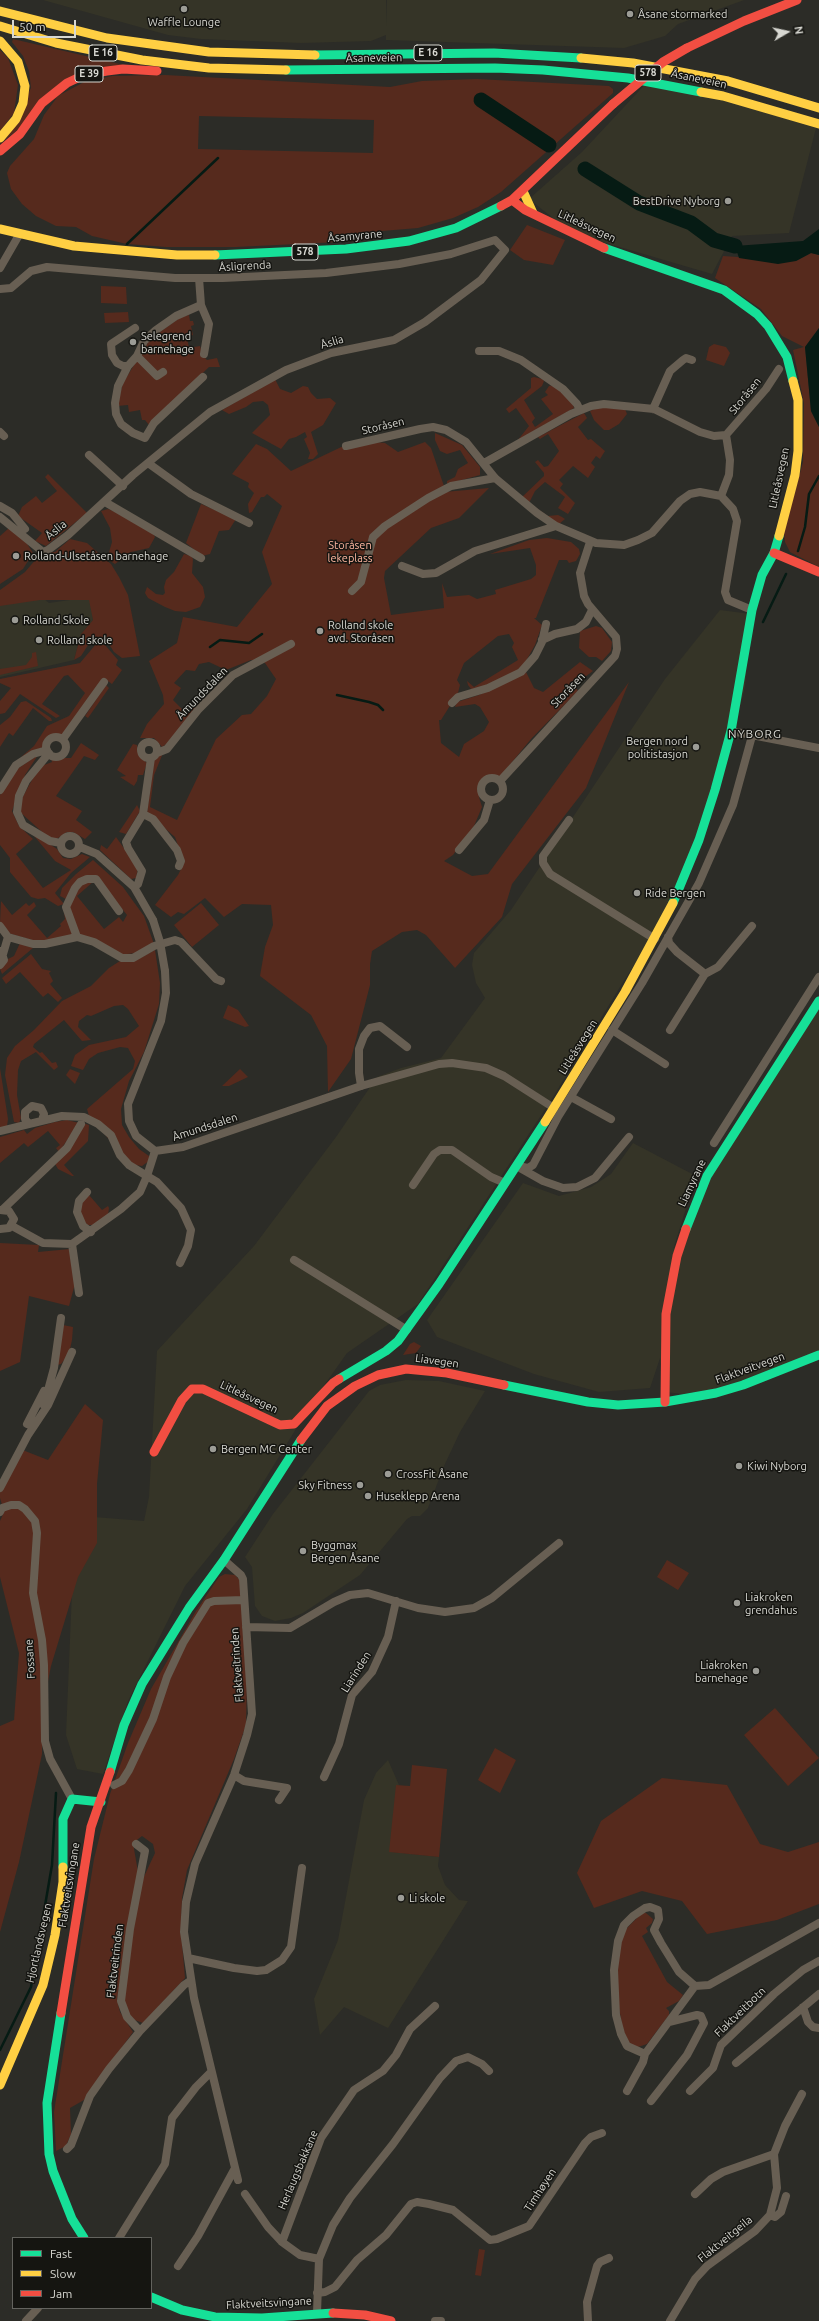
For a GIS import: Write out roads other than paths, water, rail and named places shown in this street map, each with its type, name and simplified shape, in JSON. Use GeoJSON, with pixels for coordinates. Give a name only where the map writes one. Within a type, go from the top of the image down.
{"type":"FeatureCollection","features":[{"type":"Feature","properties":{"kind":"main road","name":"578"},"geometry":{"type":"LineString","coordinates":[[744,21],[775,0]]}},
{"type":"Feature","properties":{"kind":"main road","name":"578"},"geometry":{"type":"LineString","coordinates":[[744,21],[797,0]]}},
{"type":"Feature","properties":{"kind":"main road"},"geometry":{"type":"LineString","coordinates":[[0,1],[33,21]]}},
{"type":"Feature","properties":{"kind":"main road","name":"Åsaneveien"},"geometry":{"type":"LineString","coordinates":[[0,11],[33,21],[113,40],[209,52],[286,55],[494,53],[587,58],[640,64],[728,81],[819,108]]}},
{"type":"Feature","properties":{"kind":"main road","name":"Åsamyrane"},"geometry":{"type":"LineString","coordinates":[[2,227],[19,234],[74,246],[178,255],[234,255],[346,249],[409,241],[440,234],[486,215],[512,200],[613,104],[663,62],[687,48],[744,21]]}},
{"type":"Feature","properties":{"kind":"main road","name":"Åsaneveien"},"geometry":{"type":"LineString","coordinates":[[0,26],[56,43],[99,52],[142,60],[209,68],[300,70],[496,68],[588,74],[672,86],[723,96],[819,124]]}},
{"type":"Feature","properties":{"kind":"main road"},"geometry":{"type":"LineString","coordinates":[[0,41],[18,62],[25,86],[23,103],[16,119],[0,138]]}},
{"type":"Feature","properties":{"kind":"main road","name":"E 39"},"geometry":{"type":"LineString","coordinates":[[0,151],[20,134],[33,114],[52,93],[84,75],[123,70],[184,73],[209,68]]}},
{"type":"Feature","properties":{"kind":"main road"},"geometry":{"type":"LineString","coordinates":[[523,191],[533,213]]}},
{"type":"Feature","properties":{"kind":"main road","name":"Litleåsvegen"},"geometry":{"type":"LineString","coordinates":[[154,1452],[182,1400],[192,1389],[203,1389],[280,1426],[294,1424],[333,1383],[386,1351],[407,1330],[505,1183],[518,1166],[625,992],[655,939],[678,893],[699,840],[732,731],[752,610],[762,575],[774,553],[794,475],[800,426],[794,377],[787,357],[768,326],[741,300],[724,290],[611,251],[533,213],[512,200]]}},
{"type":"Feature","properties":{"kind":"main road"},"geometry":{"type":"LineString","coordinates":[[774,553],[819,572]]}},
{"type":"Feature","properties":{"kind":"main road","name":"Liamyrane"},"geometry":{"type":"LineString","coordinates":[[665,1402],[664,1353],[666,1314],[677,1256],[691,1212],[707,1176],[723,1148],[819,1001]]}},
{"type":"Feature","properties":{"kind":"main road","name":"Flaktveitvegen"},"geometry":{"type":"LineString","coordinates":[[665,1402],[716,1393],[736,1387],[819,1355]]}},
{"type":"Feature","properties":{"kind":"main road","name":"Liavegen"},"geometry":{"type":"LineString","coordinates":[[224,1560],[302,1438],[327,1406],[355,1386],[378,1375],[406,1368],[424,1369],[588,1402],[618,1405],[665,1402]]}},
{"type":"Feature","properties":{"kind":"main road","name":"Flaktveitsvingane"},"geometry":{"type":"LineString","coordinates":[[83,2237],[72,2219],[53,2171],[49,2154],[47,2103],[87,1846],[91,1827],[102,1802],[124,1725],[142,1684],[189,1608],[224,1560]]}},
{"type":"Feature","properties":{"kind":"main road"},"geometry":{"type":"LineString","coordinates":[[72,1799],[102,1802]]}},
{"type":"Feature","properties":{"kind":"main road","name":"Hjortlandsvegen"},"geometry":{"type":"LineString","coordinates":[[0,2084],[43,1984],[61,1904],[64,1859],[63,1819],[72,1799]]}},
{"type":"Feature","properties":{"kind":"main road","name":"Flaktveitsvingane"},"geometry":{"type":"LineString","coordinates":[[152,2297],[182,2310],[215,2317],[262,2318],[317,2313],[365,2314],[391,2321]]}},
{"type":"Feature","properties":{"kind":"street"},"geometry":{"type":"LineString","coordinates":[[0,268],[19,234]]}},
{"type":"Feature","properties":{"kind":"street","name":"Åsligrenda"},"geometry":{"type":"LineString","coordinates":[[0,289],[10,288],[31,271],[47,266],[96,272],[199,278],[326,272],[399,264],[451,254],[495,240]]}},
{"type":"Feature","properties":{"kind":"street","name":"Åslia"},"geometry":{"type":"LineString","coordinates":[[0,517],[43,552],[48,550],[68,535],[148,463],[210,412],[286,370],[338,351],[394,340],[425,322],[481,280],[491,270],[505,250],[495,240]]}},
{"type":"Feature","properties":{"kind":"street"},"geometry":{"type":"LineString","coordinates":[[199,278],[202,305],[209,324],[204,354]]}},
{"type":"Feature","properties":{"kind":"street"},"geometry":{"type":"LineString","coordinates":[[202,305],[176,316],[156,330],[144,341],[137,356],[128,366],[118,386],[115,403],[116,414],[121,424],[133,433],[145,438],[154,423],[203,377]]}},
{"type":"Feature","properties":{"kind":"street"},"geometry":{"type":"LineString","coordinates":[[128,366],[117,363],[112,355],[111,344],[135,328]]}},
{"type":"Feature","properties":{"kind":"street"},"geometry":{"type":"LineString","coordinates":[[479,351],[499,351],[521,360],[562,389],[574,400],[580,410]]}},
{"type":"Feature","properties":{"kind":"street"},"geometry":{"type":"LineString","coordinates":[[137,356],[157,376],[163,372]]}},
{"type":"Feature","properties":{"kind":"street"},"geometry":{"type":"LineString","coordinates":[[653,409],[670,371],[682,360],[686,358],[692,360]]}},
{"type":"Feature","properties":{"kind":"street","name":"Storåsen"},"geometry":{"type":"LineString","coordinates":[[726,435],[766,389],[779,369]]}},
{"type":"Feature","properties":{"kind":"street"},"geometry":{"type":"LineString","coordinates":[[484,463],[580,410],[591,406],[604,404],[653,409],[700,432],[714,436],[726,435],[730,460],[729,475],[721,496],[733,509],[737,521],[725,592],[728,600],[752,610]]}},
{"type":"Feature","properties":{"kind":"street","name":"Storåsen"},"geometry":{"type":"LineString","coordinates":[[346,446],[433,427],[457,435],[466,442],[495,478],[556,526],[590,542],[624,545],[652,533],[680,501],[690,494],[700,492],[721,496]]}},
{"type":"Feature","properties":{"kind":"street"},"geometry":{"type":"LineString","coordinates":[[89,455],[123,486]]}},
{"type":"Feature","properties":{"kind":"street"},"geometry":{"type":"LineString","coordinates":[[148,463],[191,494],[249,523]]}},
{"type":"Feature","properties":{"kind":"street"},"geometry":{"type":"LineString","coordinates":[[352,591],[361,582],[373,537],[385,526],[428,498],[451,486],[495,478]]}},
{"type":"Feature","properties":{"kind":"street"},"geometry":{"type":"LineString","coordinates":[[105,502],[201,558]]}},
{"type":"Feature","properties":{"kind":"street"},"geometry":{"type":"LineString","coordinates":[[0,506],[12,513],[25,529]]}},
{"type":"Feature","properties":{"kind":"street"},"geometry":{"type":"LineString","coordinates":[[402,566],[424,574],[436,573],[475,552],[556,526]]}},
{"type":"Feature","properties":{"kind":"street","name":"Storåsen"},"geometry":{"type":"LineString","coordinates":[[500,781],[615,656],[618,644],[616,637],[592,610],[584,596],[581,579],[582,564],[590,542]]}},
{"type":"Feature","properties":{"kind":"street"},"geometry":{"type":"LineString","coordinates":[[542,640],[555,634],[577,629],[586,622],[592,610]]}},
{"type":"Feature","properties":{"kind":"street"},"geometry":{"type":"LineString","coordinates":[[452,703],[458,697],[488,688],[521,672],[535,656],[542,640],[546,624]]}},
{"type":"Feature","properties":{"kind":"street","name":"Åmundsdalen"},"geometry":{"type":"LineString","coordinates":[[134,887],[138,884],[142,871],[126,842],[143,814],[154,755],[167,749],[198,710],[233,674],[291,644]]}},
{"type":"Feature","properties":{"kind":"street"},"geometry":{"type":"LineString","coordinates":[[63,739],[104,682]]}},
{"type":"Feature","properties":{"kind":"street"},"geometry":{"type":"LineString","coordinates":[[732,731],[819,748]]}},
{"type":"Feature","properties":{"kind":"street","name":"Litleåsvegen"},"geometry":{"type":"LineString","coordinates":[[518,1166],[532,1166],[546,1137],[697,887],[714,852],[733,805],[752,736]]}},
{"type":"Feature","properties":{"kind":"street"},"geometry":{"type":"LineString","coordinates":[[0,790],[16,765],[33,754],[48,751],[57,757],[63,754],[66,745],[63,739],[57,737],[51,739],[47,743],[48,751],[26,781],[19,796],[17,812],[24,825],[50,841],[61,843]]}},
{"type":"Feature","properties":{"kind":"street"},"geometry":{"type":"LineString","coordinates":[[489,779],[500,781],[503,788],[502,794],[497,799],[490,800],[482,793],[484,783],[489,779]]}},
{"type":"Feature","properties":{"kind":"street"},"geometry":{"type":"LineString","coordinates":[[459,850],[484,820],[490,800]]}},
{"type":"Feature","properties":{"kind":"street"},"geometry":{"type":"LineString","coordinates":[[143,814],[153,819],[174,845],[180,861],[179,866]]}},
{"type":"Feature","properties":{"kind":"street"},"geometry":{"type":"LineString","coordinates":[[569,820],[543,856],[543,863],[550,874],[655,939]]}},
{"type":"Feature","properties":{"kind":"street"},"geometry":{"type":"LineString","coordinates":[[12,1226],[43,1243],[72,1244],[91,1232],[140,1192],[155,1151],[136,1136],[129,1121],[128,1104],[161,1021],[166,993],[165,970],[154,920],[134,887],[97,854],[80,847],[78,841],[74,837],[67,836],[61,843]]}},
{"type":"Feature","properties":{"kind":"street"},"geometry":{"type":"LineString","coordinates":[[61,843],[62,849],[68,855],[77,852],[80,847]]}},
{"type":"Feature","properties":{"kind":"street"},"geometry":{"type":"LineString","coordinates":[[77,937],[66,907],[75,888],[80,882],[87,879],[96,879],[119,911]]}},
{"type":"Feature","properties":{"kind":"street"},"geometry":{"type":"LineString","coordinates":[[0,926],[8,937],[34,944],[45,944],[77,937],[94,942],[122,958],[133,958],[154,946],[175,940],[181,942],[216,979],[221,981]]}},
{"type":"Feature","properties":{"kind":"street"},"geometry":{"type":"LineString","coordinates":[[670,1030],[705,974],[718,967],[752,926]]}},
{"type":"Feature","properties":{"kind":"street"},"geometry":{"type":"LineString","coordinates":[[0,965],[4,960],[2,952],[8,937]]}},
{"type":"Feature","properties":{"kind":"street"},"geometry":{"type":"LineString","coordinates":[[668,937],[669,943],[677,952],[705,974]]}},
{"type":"Feature","properties":{"kind":"street"},"geometry":{"type":"LineString","coordinates":[[714,1142],[819,977]]}},
{"type":"Feature","properties":{"kind":"street"},"geometry":{"type":"LineString","coordinates":[[361,1086],[359,1072],[359,1049],[364,1036],[370,1028],[380,1026],[407,1047]]}},
{"type":"Feature","properties":{"kind":"street","name":"Litleåsvegen"},"geometry":{"type":"LineString","coordinates":[[612,1030],[665,1064]]}},
{"type":"Feature","properties":{"kind":"street","name":"Åmundsdalen"},"geometry":{"type":"LineString","coordinates":[[155,1151],[183,1147],[361,1086],[415,1069],[452,1062],[486,1068],[504,1076],[554,1108]]}},
{"type":"Feature","properties":{"kind":"street"},"geometry":{"type":"LineString","coordinates":[[571,1097],[611,1119]]}},
{"type":"Feature","properties":{"kind":"street"},"geometry":{"type":"LineString","coordinates":[[29,1124],[25,1119],[25,1112],[32,1106],[41,1108],[44,1114],[42,1120]]}},
{"type":"Feature","properties":{"kind":"street"},"geometry":{"type":"LineString","coordinates":[[0,1131],[42,1120],[75,1116],[98,1124],[110,1135],[120,1155],[129,1165],[158,1182],[180,1208],[191,1230],[188,1246],[180,1263]]}},
{"type":"Feature","properties":{"kind":"street"},"geometry":{"type":"LineString","coordinates":[[1,1210],[67,1148],[81,1124]]}},
{"type":"Feature","properties":{"kind":"street"},"geometry":{"type":"LineString","coordinates":[[518,1166],[543,1181],[563,1188],[577,1187],[595,1178],[629,1137]]}},
{"type":"Feature","properties":{"kind":"street"},"geometry":{"type":"LineString","coordinates":[[413,1185],[434,1154],[440,1150],[452,1150],[491,1177],[505,1183]]}},
{"type":"Feature","properties":{"kind":"street"},"geometry":{"type":"LineString","coordinates":[[87,1192],[79,1201],[77,1212],[82,1226],[91,1232]]}},
{"type":"Feature","properties":{"kind":"street"},"geometry":{"type":"LineString","coordinates":[[1,1210],[9,1211],[13,1216],[12,1226]]}},
{"type":"Feature","properties":{"kind":"street"},"geometry":{"type":"LineString","coordinates":[[0,1229],[6,1229],[12,1226]]}},
{"type":"Feature","properties":{"kind":"street"},"geometry":{"type":"LineString","coordinates":[[72,1244],[79,1293]]}},
{"type":"Feature","properties":{"kind":"street"},"geometry":{"type":"LineString","coordinates":[[294,1260],[407,1330]]}},
{"type":"Feature","properties":{"kind":"street"},"geometry":{"type":"LineString","coordinates":[[42,1414],[54,1368],[61,1318]]}},
{"type":"Feature","properties":{"kind":"street"},"geometry":{"type":"LineString","coordinates":[[0,1488],[28,1435],[48,1406],[72,1352]]}},
{"type":"Feature","properties":{"kind":"street"},"geometry":{"type":"LineString","coordinates":[[27,1424],[43,1393],[49,1386]]}},
{"type":"Feature","properties":{"kind":"street","name":"Fossane"},"geometry":{"type":"LineString","coordinates":[[1,1507],[19,1505],[25,1509],[34,1522],[37,1533],[33,1593],[43,1653],[45,1741],[50,1759],[72,1799]]}},
{"type":"Feature","properties":{"kind":"street"},"geometry":{"type":"LineString","coordinates":[[246,1626],[290,1628],[316,1611],[350,1595],[368,1593],[418,1608],[445,1612],[474,1608],[492,1598],[559,1543]]}},
{"type":"Feature","properties":{"kind":"street","name":"Flaktveitrinden"},"geometry":{"type":"LineString","coordinates":[[224,1560],[241,1575],[252,1714],[234,1775],[195,1864],[186,1902],[184,1932],[190,1981],[234,2170],[238,2180]]}},
{"type":"Feature","properties":{"kind":"street"},"geometry":{"type":"LineString","coordinates":[[114,1785],[122,1781],[129,1770],[153,1719],[167,1677],[183,1644],[208,1603],[214,1601],[243,1600]]}},
{"type":"Feature","properties":{"kind":"street","name":"Liarinden"},"geometry":{"type":"LineString","coordinates":[[324,1777],[339,1744],[352,1695],[372,1672],[388,1637],[396,1601]]}},
{"type":"Feature","properties":{"kind":"street"},"geometry":{"type":"LineString","coordinates":[[234,1775],[244,1781],[287,1788],[279,1800]]}},
{"type":"Feature","properties":{"kind":"street","name":"Flaktveitrinden"},"geometry":{"type":"LineString","coordinates":[[136,1844],[145,1852],[130,1928],[121,2001],[127,2017],[140,2031]]}},
{"type":"Feature","properties":{"kind":"street"},"geometry":{"type":"LineString","coordinates":[[188,1958],[234,1968],[257,1971],[266,1970],[282,1960],[291,1947],[302,1868]]}},
{"type":"Feature","properties":{"kind":"street"},"geometry":{"type":"LineString","coordinates":[[645,2054],[627,2046],[620,2034],[616,2015],[614,1970],[618,1940],[624,1925],[633,1916],[650,1907],[658,1910],[659,1919],[654,1930],[679,1972],[695,1986],[709,1985],[819,1923]]}},
{"type":"Feature","properties":{"kind":"street","name":"Flaktveitbotn"},"geometry":{"type":"LineString","coordinates":[[690,2091],[713,2068],[721,2045],[774,1994],[803,1970],[819,1961]]}},
{"type":"Feature","properties":{"kind":"street"},"geometry":{"type":"LineString","coordinates":[[67,2149],[71,2145],[86,2105],[94,2090],[140,2031],[184,1985],[190,1981]]}},
{"type":"Feature","properties":{"kind":"street"},"geometry":{"type":"LineString","coordinates":[[627,2091],[643,2062],[645,2054],[695,1986]]}},
{"type":"Feature","properties":{"kind":"street"},"geometry":{"type":"LineString","coordinates":[[736,2063],[819,1994]]}},
{"type":"Feature","properties":{"kind":"street","name":"Herlaugsbakkane"},"geometry":{"type":"LineString","coordinates":[[282,2242],[321,2138],[354,2090],[383,2071],[396,2055],[410,2029],[435,2006]]}},
{"type":"Feature","properties":{"kind":"street"},"geometry":{"type":"LineString","coordinates":[[803,2007],[808,2022],[813,2027],[819,2028]]}},
{"type":"Feature","properties":{"kind":"street","name":"Flaktveitbotn"},"geometry":{"type":"LineString","coordinates":[[651,2101],[687,2055],[704,2023],[701,2016],[697,2015],[669,2022]]}},
{"type":"Feature","properties":{"kind":"street"},"geometry":{"type":"LineString","coordinates":[[317,2313],[319,2259],[333,2225],[350,2198],[393,2144],[449,2067],[456,2061],[468,2058],[482,2064],[489,2071]]}},
{"type":"Feature","properties":{"kind":"street"},"geometry":{"type":"LineString","coordinates":[[120,2237],[162,2173],[168,2152],[172,2118],[196,2087],[211,2072]]}},
{"type":"Feature","properties":{"kind":"street","name":"Flaktveitgeila"},"geometry":{"type":"LineString","coordinates":[[670,2321],[695,2279],[707,2266],[755,2231],[770,2215],[777,2188],[774,2154],[785,2126],[802,2094]]}},
{"type":"Feature","properties":{"kind":"street","name":"Timhøyen"},"geometry":{"type":"LineString","coordinates":[[317,2293],[325,2292],[335,2287],[357,2260],[386,2235],[411,2204],[429,2204],[453,2210],[490,2240],[497,2239],[529,2226],[584,2143],[591,2136],[602,2133]]}},
{"type":"Feature","properties":{"kind":"street"},"geometry":{"type":"LineString","coordinates":[[695,2194],[710,2179],[723,2172],[774,2154]]}},
{"type":"Feature","properties":{"kind":"street"},"geometry":{"type":"LineString","coordinates":[[178,2266],[198,2236],[234,2170]]}},
{"type":"Feature","properties":{"kind":"street"},"geometry":{"type":"LineString","coordinates":[[245,2194],[268,2227],[282,2242],[300,2255],[319,2259]]}},
{"type":"Feature","properties":{"kind":"street","name":"Flaktveitgeila"},"geometry":{"type":"LineString","coordinates":[[770,2215],[775,2217],[781,2212],[786,2196]]}},
{"type":"Feature","properties":{"kind":"street"},"geometry":{"type":"LineString","coordinates":[[588,2321],[587,2302],[596,2266],[609,2258]]}},
{"type":"Feature","properties":{"kind":"street"},"geometry":{"type":"LineString","coordinates":[[26,2321],[37,2309]]}},
{"type":"Feature","properties":{"kind":"street"},"geometry":{"type":"LineString","coordinates":[[435,2321],[441,2321]]}},
{"type":"Feature","properties":{"kind":"waterway"},"geometry":{"type":"LineString","coordinates":[[481,100],[549,145]]}},
{"type":"Feature","properties":{"kind":"waterway"},"geometry":{"type":"LineString","coordinates":[[127,244],[218,158]]}},
{"type":"Feature","properties":{"kind":"waterway"},"geometry":{"type":"LineString","coordinates":[[585,169],[639,203],[691,223],[714,240],[735,246]]}},
{"type":"Feature","properties":{"kind":"waterway"},"geometry":{"type":"LineString","coordinates":[[798,551],[805,527],[809,494],[819,476]]}},
{"type":"Feature","properties":{"kind":"waterway"},"geometry":{"type":"LineString","coordinates":[[763,622],[786,574]]}},
{"type":"Feature","properties":{"kind":"waterway"},"geometry":{"type":"LineString","coordinates":[[210,647],[220,640],[249,643],[262,634]]}},
{"type":"Feature","properties":{"kind":"waterway"},"geometry":{"type":"LineString","coordinates":[[337,695],[369,702],[378,705],[383,710]]}},
{"type":"Feature","properties":{"kind":"waterway"},"geometry":{"type":"LineString","coordinates":[[0,2050],[31,1987],[52,1865],[56,1793]]}},
{"type":"Feature","properties":{"kind":"place","name":"Waffle Lounge"},"geometry":{"type":"Point","coordinates":[184,9]}},
{"type":"Feature","properties":{"kind":"place","name":"Åsane stormarked"},"geometry":{"type":"Point","coordinates":[630,14]}},
{"type":"Feature","properties":{"kind":"place","name":"BestDrive Nyborg"},"geometry":{"type":"Point","coordinates":[728,201]}},
{"type":"Feature","properties":{"kind":"place","name":"Selegrend barnehage"},"geometry":{"type":"Point","coordinates":[133,342]}},
{"type":"Feature","properties":{"kind":"place","name":"Rolland-Ulsetåsen barnehage"},"geometry":{"type":"Point","coordinates":[16,556]}},
{"type":"Feature","properties":{"kind":"place","name":"Rolland Skole"},"geometry":{"type":"Point","coordinates":[15,620]}},
{"type":"Feature","properties":{"kind":"place","name":"Rolland skole avd. Storåsen"},"geometry":{"type":"Point","coordinates":[320,631]}},
{"type":"Feature","properties":{"kind":"place","name":"Rolland skole"},"geometry":{"type":"Point","coordinates":[39,640]}},
{"type":"Feature","properties":{"kind":"place","name":"Bergen nord politistasjon"},"geometry":{"type":"Point","coordinates":[696,747]}},
{"type":"Feature","properties":{"kind":"place","name":"Ride Bergen"},"geometry":{"type":"Point","coordinates":[637,893]}},
{"type":"Feature","properties":{"kind":"place","name":"Bergen MC Center"},"geometry":{"type":"Point","coordinates":[213,1449]}},
{"type":"Feature","properties":{"kind":"place","name":"Kiwi Nyborg"},"geometry":{"type":"Point","coordinates":[739,1466]}},
{"type":"Feature","properties":{"kind":"place","name":"CrossFit Åsane"},"geometry":{"type":"Point","coordinates":[388,1474]}},
{"type":"Feature","properties":{"kind":"place","name":"Sky Fitness"},"geometry":{"type":"Point","coordinates":[360,1485]}},
{"type":"Feature","properties":{"kind":"place","name":"Huseklepp Arena"},"geometry":{"type":"Point","coordinates":[368,1496]}},
{"type":"Feature","properties":{"kind":"place","name":"Byggmax Bergen Åsane"},"geometry":{"type":"Point","coordinates":[303,1551]}},
{"type":"Feature","properties":{"kind":"place","name":"Liakroken grendahus"},"geometry":{"type":"Point","coordinates":[737,1603]}},
{"type":"Feature","properties":{"kind":"place","name":"Liakroken barnehage"},"geometry":{"type":"Point","coordinates":[756,1671]}},
{"type":"Feature","properties":{"kind":"place","name":"Li skole"},"geometry":{"type":"Point","coordinates":[401,1898]}},
{"type":"Feature","properties":{"kind":"district","name":"NYBORG"},"geometry":{"type":"Point","coordinates":[755,734]}},
{"type":"Feature","properties":{"kind":"park label","name":"Storåsen lekeplass"},"geometry":{"type":"Point","coordinates":[350,551]}}]}
